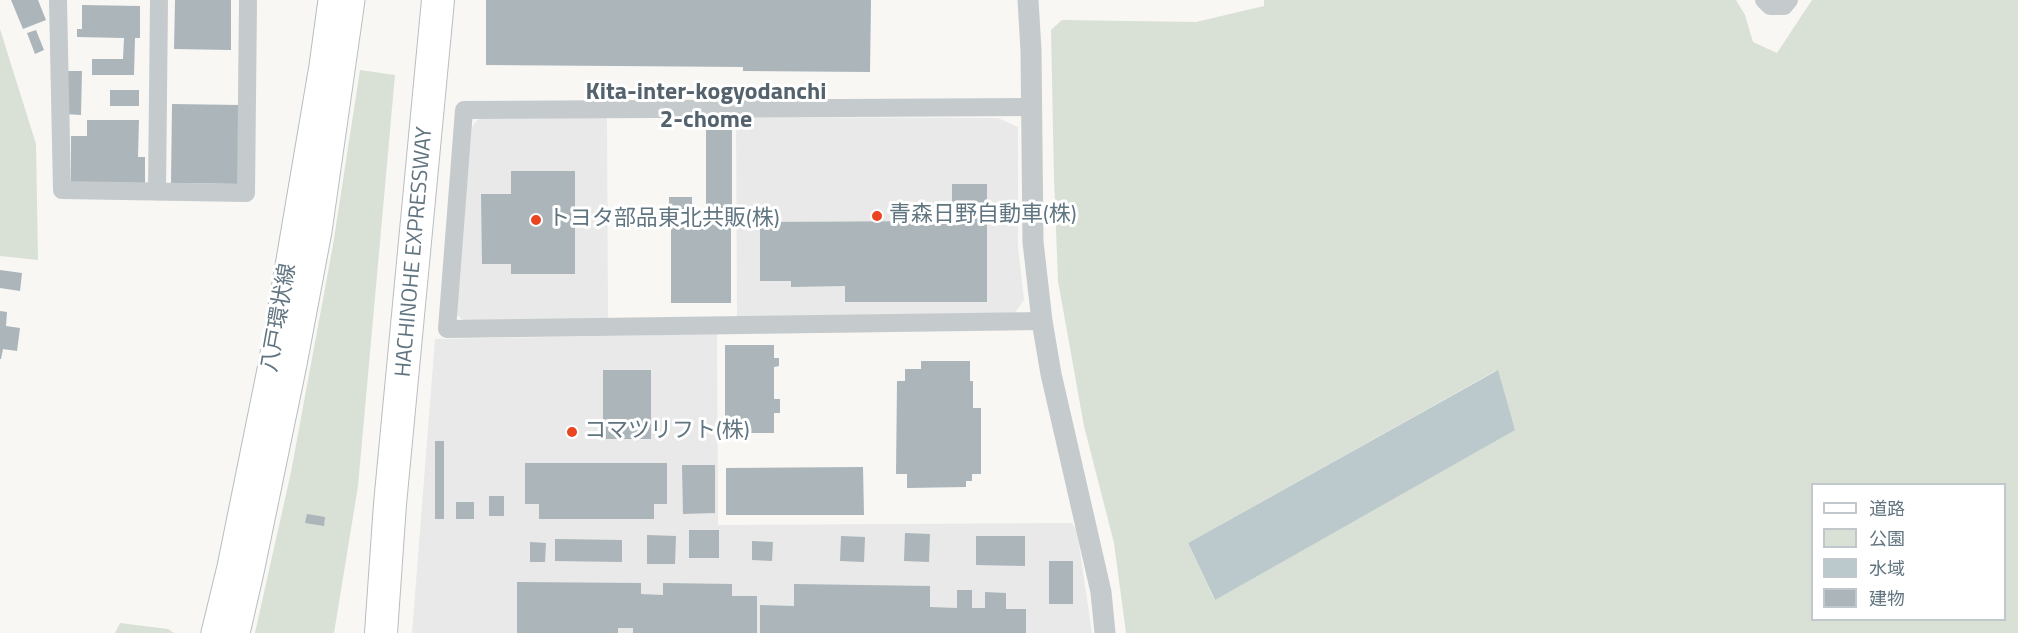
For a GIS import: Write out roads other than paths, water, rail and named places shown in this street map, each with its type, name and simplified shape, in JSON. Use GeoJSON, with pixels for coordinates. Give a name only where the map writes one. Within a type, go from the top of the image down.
{"type":"FeatureCollection","features":[{"type":"Feature","properties":{"kind":"highway","name":"HACHINOHE EXPRESSWAY"},"geometry":{"type":"LineString","coordinates":[[381,633],[390,504],[438,0]]}},
{"type":"Feature","properties":{"kind":"highway","name":"HACHINOHE EXPRESSWAY"},"geometry":{"type":"LineString","coordinates":[[371,633],[390,504]]}},
{"type":"Feature","properties":{"kind":"main road","name":"八戸環状線"},"geometry":{"type":"LineString","coordinates":[[214,633],[231,567],[273,360],[332,0]]}},
{"type":"Feature","properties":{"kind":"main road","name":"八戸環状線"},"geometry":{"type":"LineString","coordinates":[[236,633],[293,364],[318,231],[351,0]]}},
{"type":"Feature","properties":{"kind":"street"},"geometry":{"type":"LineString","coordinates":[[57,0],[62,190],[246,193],[248,0]]}},
{"type":"Feature","properties":{"kind":"street"},"geometry":{"type":"LineString","coordinates":[[157,192],[159,0]]}},
{"type":"Feature","properties":{"kind":"street"},"geometry":{"type":"LineString","coordinates":[[1028,0],[1034,242],[1042,321],[1051,374],[1101,592],[1105,633]]}},
{"type":"Feature","properties":{"kind":"street"},"geometry":{"type":"LineString","coordinates":[[1764,0],[1770,6],[1784,6],[1789,0]]}},
{"type":"Feature","properties":{"kind":"street"},"geometry":{"type":"LineString","coordinates":[[1032,107],[464,110],[447,329],[1042,321]]}},
{"type":"Feature","properties":{"kind":"water"},"geometry":{"type":"Polygon","coordinates":[[[1498,370],[1515,430],[1215,600],[1188,543],[1498,370]]]}},
{"type":"Feature","properties":{"kind":"place","name":"青森日野自動車(株)"},"geometry":{"type":"Point","coordinates":[877,216]}},
{"type":"Feature","properties":{"kind":"place","name":"トヨタ部品東北共販(株)"},"geometry":{"type":"Point","coordinates":[536,220]}},
{"type":"Feature","properties":{"kind":"place","name":"コマツリフト(株)"},"geometry":{"type":"Point","coordinates":[572,432]}},
{"type":"Feature","properties":{"kind":"district","name":"Kita-inter-kogyodanchi 2-chome"},"geometry":{"type":"Point","coordinates":[706,107]}}]}
